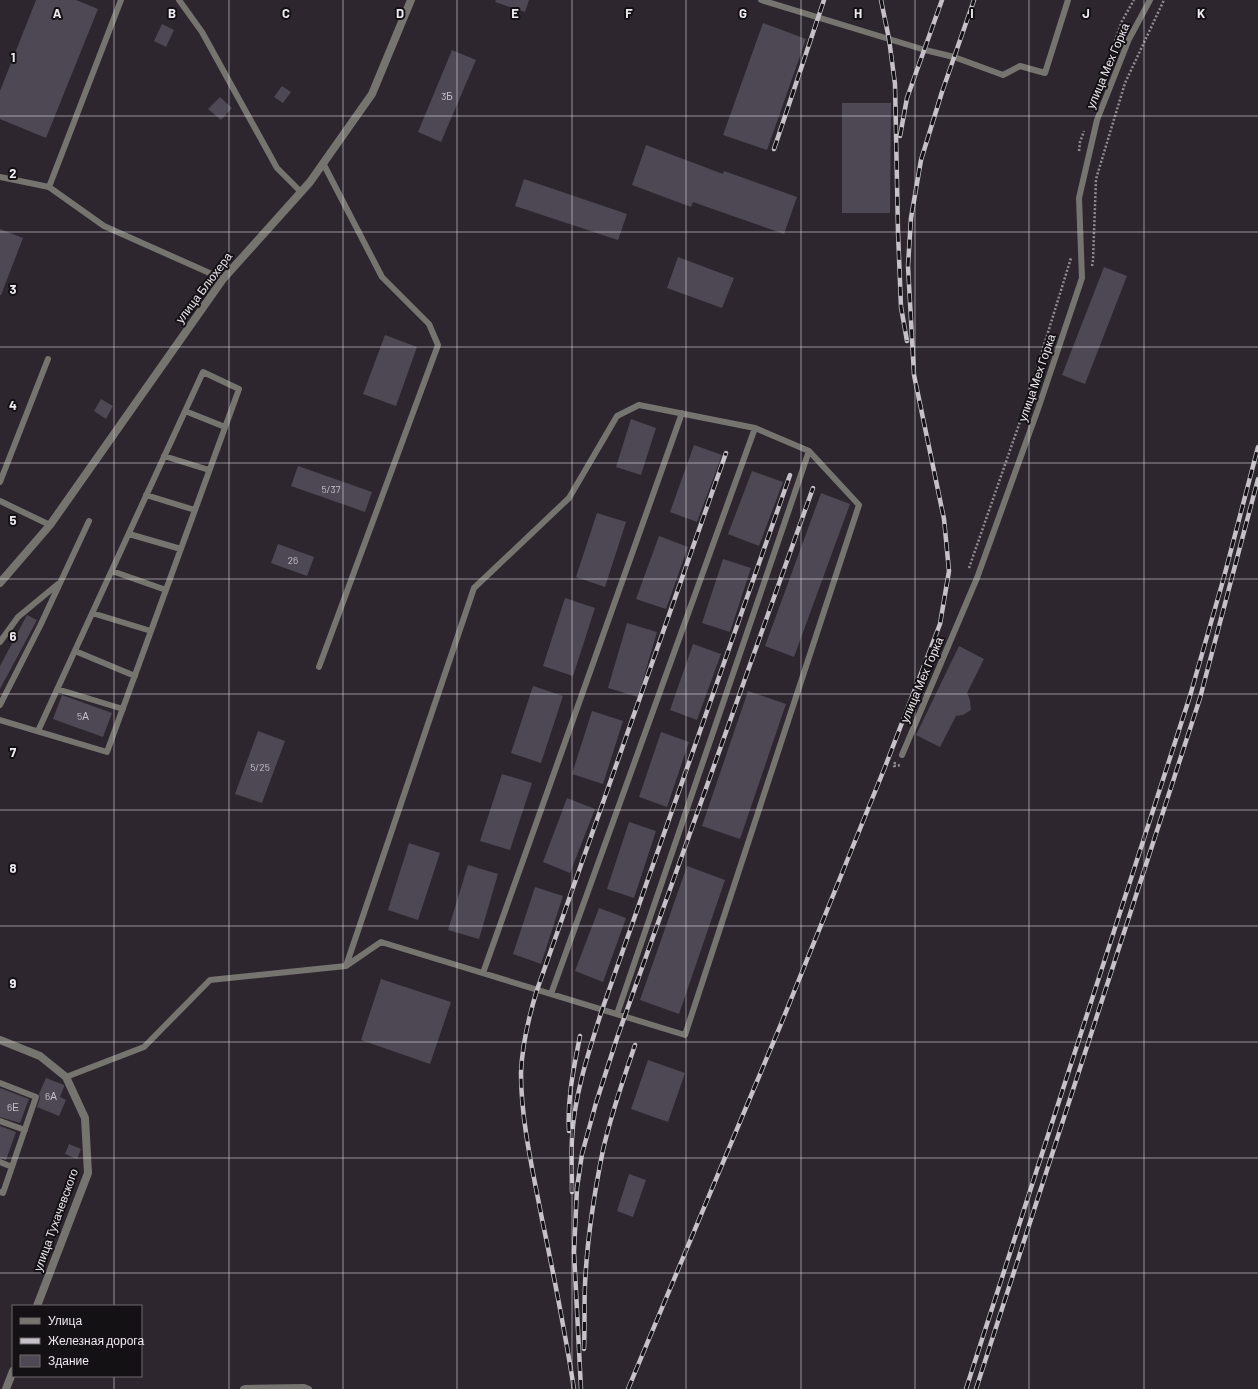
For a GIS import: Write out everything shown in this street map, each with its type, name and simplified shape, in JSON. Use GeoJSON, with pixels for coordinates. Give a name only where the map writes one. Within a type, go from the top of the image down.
{"type":"FeatureCollection","features":[{"type":"Feature","properties":{"kind":"street","name":"улица Блюхера"},"geometry":{"type":"LineString","coordinates":[[0,583],[50,525],[222,280],[301,192],[372,94],[411,0]]}},
{"type":"Feature","properties":{"kind":"street","name":"улица Тухачевского"},"geometry":{"type":"LineString","coordinates":[[0,1040],[40,1056],[66,1077],[85,1118],[88,1173],[38,1305]]}},
{"type":"Feature","properties":{"kind":"street"},"geometry":{"type":"LineString","coordinates":[[6,1389],[12,1374]]}},
{"type":"Feature","properties":{"kind":"lane"},"geometry":{"type":"LineString","coordinates":[[49,187],[121,0]]}},
{"type":"Feature","properties":{"kind":"lane"},"geometry":{"type":"LineString","coordinates":[[179,0],[202,32],[277,168],[301,192]]}},
{"type":"Feature","properties":{"kind":"lane"},"geometry":{"type":"LineString","coordinates":[[761,0],[925,50],[954,57],[1003,75],[1020,66],[1045,73],[1068,0]]}},
{"type":"Feature","properties":{"kind":"lane","name":"улица Мех Горка"},"geometry":{"type":"LineString","coordinates":[[902,755],[977,578],[1038,409],[1082,278],[1079,198],[1097,120],[1129,39],[1150,0]]}},
{"type":"Feature","properties":{"kind":"lane"},"geometry":{"type":"LineString","coordinates":[[319,667],[438,345],[429,324],[382,277],[323,163]]}},
{"type":"Feature","properties":{"kind":"lane"},"geometry":{"type":"LineString","coordinates":[[0,177],[49,187],[104,226],[222,280]]}},
{"type":"Feature","properties":{"kind":"lane"},"geometry":{"type":"LineString","coordinates":[[0,482],[48,359]]}},
{"type":"Feature","properties":{"kind":"lane"},"geometry":{"type":"LineString","coordinates":[[0,720],[107,752],[239,389],[203,372],[38,731]]}},
{"type":"Feature","properties":{"kind":"lane"},"geometry":{"type":"LineString","coordinates":[[66,1077],[144,1047],[210,980],[346,966],[381,942],[686,1035],[859,505],[809,451],[755,428],[639,405],[617,416],[569,498],[474,588],[346,966]]}},
{"type":"Feature","properties":{"kind":"lane"},"geometry":{"type":"LineString","coordinates":[[185,411],[225,427]]}},
{"type":"Feature","properties":{"kind":"lane"},"geometry":{"type":"LineString","coordinates":[[483,973],[682,413]]}},
{"type":"Feature","properties":{"kind":"lane"},"geometry":{"type":"LineString","coordinates":[[551,994],[755,428]]}},
{"type":"Feature","properties":{"kind":"lane"},"geometry":{"type":"LineString","coordinates":[[617,1014],[809,451]]}},
{"type":"Feature","properties":{"kind":"lane"},"geometry":{"type":"LineString","coordinates":[[164,456],[209,470]]}},
{"type":"Feature","properties":{"kind":"lane"},"geometry":{"type":"LineString","coordinates":[[146,495],[195,510]]}},
{"type":"Feature","properties":{"kind":"lane"},"geometry":{"type":"LineString","coordinates":[[0,501],[50,525]]}},
{"type":"Feature","properties":{"kind":"lane"},"geometry":{"type":"LineString","coordinates":[[0,705],[90,522]]}},
{"type":"Feature","properties":{"kind":"lane"},"geometry":{"type":"LineString","coordinates":[[129,534],[181,549]]}},
{"type":"Feature","properties":{"kind":"lane"},"geometry":{"type":"LineString","coordinates":[[112,571],[166,590]]}},
{"type":"Feature","properties":{"kind":"lane"},"geometry":{"type":"LineString","coordinates":[[0,642],[18,617],[59,583]]}},
{"type":"Feature","properties":{"kind":"lane"},"geometry":{"type":"LineString","coordinates":[[92,613],[151,631]]}},
{"type":"Feature","properties":{"kind":"lane"},"geometry":{"type":"LineString","coordinates":[[75,651],[135,676]]}},
{"type":"Feature","properties":{"kind":"lane"},"geometry":{"type":"LineString","coordinates":[[57,689],[123,709]]}},
{"type":"Feature","properties":{"kind":"lane"},"geometry":{"type":"LineString","coordinates":[[0,1083],[36,1097],[3,1193],[0,1192]]}},
{"type":"Feature","properties":{"kind":"lane"},"geometry":{"type":"LineString","coordinates":[[0,1121],[25,1130]]}},
{"type":"Feature","properties":{"kind":"lane"},"geometry":{"type":"LineString","coordinates":[[0,1162],[12,1167]]}},
{"type":"Feature","properties":{"kind":"lane"},"geometry":{"type":"LineString","coordinates":[[243,1389],[304,1387],[309,1389]]}},
{"type":"Feature","properties":{"kind":"path"},"geometry":{"type":"LineString","coordinates":[[1101,82],[1122,21],[1134,0]]}},
{"type":"Feature","properties":{"kind":"path"},"geometry":{"type":"LineString","coordinates":[[1091,268],[1093,260],[1096,179],[1125,83],[1164,0]]}},
{"type":"Feature","properties":{"kind":"path"},"geometry":{"type":"LineString","coordinates":[[1078,158],[1080,142],[1085,127]]}},
{"type":"Feature","properties":{"kind":"path"},"geometry":{"type":"LineString","coordinates":[[967,573],[1023,413],[1070,260],[1071,252]]}},
{"type":"Feature","properties":{"kind":"path"},"geometry":{"type":"LineString","coordinates":[[896,759],[894,766],[906,764]]}},
{"type":"Feature","properties":{"kind":"building"},"geometry":{"type":"Polygon","coordinates":[[[36,0],[76,0],[98,9],[46,138],[0,119],[0,91],[36,0]]]}},
{"type":"Feature","properties":{"kind":"building"},"geometry":{"type":"Polygon","coordinates":[[[496,0],[529,0],[525,12],[495,2],[496,0]]]}},
{"type":"Feature","properties":{"kind":"building"},"geometry":{"type":"Polygon","coordinates":[[[763,23],[806,39],[767,150],[723,135],[763,23]]]}},
{"type":"Feature","properties":{"kind":"building"},"geometry":{"type":"Polygon","coordinates":[[[162,24],[174,30],[166,47],[154,41],[162,24]]]}},
{"type":"Feature","properties":{"kind":"building"},"geometry":{"type":"Polygon","coordinates":[[[452,50],[476,60],[441,142],[418,132],[452,50]]]}},
{"type":"Feature","properties":{"kind":"building"},"geometry":{"type":"Polygon","coordinates":[[[282,86],[291,92],[283,103],[274,97],[282,86]]]}},
{"type":"Feature","properties":{"kind":"building"},"geometry":{"type":"Polygon","coordinates":[[[220,97],[232,108],[221,120],[208,109],[220,97]]]}},
{"type":"Feature","properties":{"kind":"building"},"geometry":{"type":"Polygon","coordinates":[[[842,103],[891,103],[890,213],[842,213],[842,103]]]}},
{"type":"Feature","properties":{"kind":"building"},"geometry":{"type":"Polygon","coordinates":[[[646,145],[723,174],[724,171],[797,197],[784,234],[693,202],[691,207],[632,185],[646,145]]]}},
{"type":"Feature","properties":{"kind":"building"},"geometry":{"type":"Polygon","coordinates":[[[524,179],[627,214],[618,240],[515,206],[524,179]]]}},
{"type":"Feature","properties":{"kind":"building"},"geometry":{"type":"Polygon","coordinates":[[[0,229],[23,238],[1,295],[0,295],[0,229]]]}},
{"type":"Feature","properties":{"kind":"building"},"geometry":{"type":"Polygon","coordinates":[[[678,257],[734,278],[722,308],[667,288],[678,257]]]}},
{"type":"Feature","properties":{"kind":"building"},"geometry":{"type":"Polygon","coordinates":[[[1104,267],[1127,276],[1085,384],[1062,375],[1104,267]]]}},
{"type":"Feature","properties":{"kind":"building"},"geometry":{"type":"Polygon","coordinates":[[[385,335],[417,347],[396,406],[363,394],[385,335]]]}},
{"type":"Feature","properties":{"kind":"building"},"geometry":{"type":"Polygon","coordinates":[[[101,399],[113,406],[106,419],[94,411],[101,399]]]}},
{"type":"Feature","properties":{"kind":"building"},"geometry":{"type":"Polygon","coordinates":[[[631,419],[656,428],[641,475],[616,467],[631,419]]]}},
{"type":"Feature","properties":{"kind":"building"},"geometry":{"type":"Polygon","coordinates":[[[694,445],[722,455],[697,522],[670,512],[694,445]]]}},
{"type":"Feature","properties":{"kind":"building"},"geometry":{"type":"Polygon","coordinates":[[[298,466],[372,492],[365,512],[291,486],[298,466]]]}},
{"type":"Feature","properties":{"kind":"building"},"geometry":{"type":"Polygon","coordinates":[[[752,471],[783,482],[759,546],[728,534],[752,471]]]}},
{"type":"Feature","properties":{"kind":"building"},"geometry":{"type":"Polygon","coordinates":[[[821,493],[850,504],[794,657],[765,646],[821,493]]]}},
{"type":"Feature","properties":{"kind":"building"},"geometry":{"type":"Polygon","coordinates":[[[597,513],[626,522],[605,587],[576,577],[597,513]]]}},
{"type":"Feature","properties":{"kind":"building"},"geometry":{"type":"Polygon","coordinates":[[[659,536],[688,547],[666,609],[636,599],[659,536]]]}},
{"type":"Feature","properties":{"kind":"building"},"geometry":{"type":"Polygon","coordinates":[[[278,544],[314,557],[307,576],[271,563],[278,544]]]}},
{"type":"Feature","properties":{"kind":"building"},"geometry":{"type":"Polygon","coordinates":[[[723,559],[751,568],[730,632],[702,623],[723,559]]]}},
{"type":"Feature","properties":{"kind":"building"},"geometry":{"type":"Polygon","coordinates":[[[565,598],[595,608],[573,676],[543,666],[565,598]]]}},
{"type":"Feature","properties":{"kind":"building"},"geometry":{"type":"Polygon","coordinates":[[[27,615],[37,620],[0,689],[0,666],[27,615]]]}},
{"type":"Feature","properties":{"kind":"building"},"geometry":{"type":"Polygon","coordinates":[[[627,623],[657,632],[638,697],[608,688],[627,623]]]}},
{"type":"Feature","properties":{"kind":"building"},"geometry":{"type":"Polygon","coordinates":[[[693,644],[721,654],[697,720],[670,710],[693,644]]]}},
{"type":"Feature","properties":{"kind":"building"},"geometry":{"type":"Polygon","coordinates":[[[959,646],[984,659],[967,693],[970,700],[971,710],[963,715],[956,716],[940,747],[916,735],[959,646]]]}},
{"type":"Feature","properties":{"kind":"building"},"geometry":{"type":"Polygon","coordinates":[[[533,686],[563,696],[541,763],[511,753],[533,686]]]}},
{"type":"Feature","properties":{"kind":"building"},"geometry":{"type":"Polygon","coordinates":[[[748,691],[786,704],[740,839],[702,826],[748,691]]]}},
{"type":"Feature","properties":{"kind":"building"},"geometry":{"type":"Polygon","coordinates":[[[62,695],[112,713],[103,737],[53,719],[62,695]]]}},
{"type":"Feature","properties":{"kind":"building"},"geometry":{"type":"Polygon","coordinates":[[[592,711],[623,721],[603,784],[572,774],[592,711]]]}},
{"type":"Feature","properties":{"kind":"building"},"geometry":{"type":"Polygon","coordinates":[[[258,731],[285,741],[262,803],[235,794],[258,731]]]}},
{"type":"Feature","properties":{"kind":"building"},"geometry":{"type":"Polygon","coordinates":[[[661,732],[689,742],[667,807],[639,797],[661,732]]]}},
{"type":"Feature","properties":{"kind":"building"},"geometry":{"type":"Polygon","coordinates":[[[502,774],[532,783],[510,850],[480,841],[502,774]]]}},
{"type":"Feature","properties":{"kind":"building"},"geometry":{"type":"Polygon","coordinates":[[[567,798],[595,809],[570,873],[543,862],[567,798]]]}},
{"type":"Feature","properties":{"kind":"building"},"geometry":{"type":"Polygon","coordinates":[[[629,822],[656,831],[634,898],[607,889],[629,822]]]}},
{"type":"Feature","properties":{"kind":"building"},"geometry":{"type":"Polygon","coordinates":[[[409,843],[440,853],[418,920],[388,910],[409,843]]]}},
{"type":"Feature","properties":{"kind":"building"},"geometry":{"type":"Polygon","coordinates":[[[468,865],[498,874],[479,939],[448,930],[468,865]]]}},
{"type":"Feature","properties":{"kind":"building"},"geometry":{"type":"Polygon","coordinates":[[[687,866],[725,880],[679,1014],[640,1000],[687,866]]]}},
{"type":"Feature","properties":{"kind":"building"},"geometry":{"type":"Polygon","coordinates":[[[535,887],[563,896],[541,964],[513,954],[535,887]]]}},
{"type":"Feature","properties":{"kind":"building"},"geometry":{"type":"Polygon","coordinates":[[[599,908],[626,918],[603,982],[575,971],[599,908]]]}},
{"type":"Feature","properties":{"kind":"building"},"geometry":{"type":"Polygon","coordinates":[[[381,979],[451,1002],[430,1064],[361,1040],[381,979]]]}},
{"type":"Feature","properties":{"kind":"building"},"geometry":{"type":"Polygon","coordinates":[[[648,1060],[685,1073],[668,1122],[631,1109],[648,1060]]]}},
{"type":"Feature","properties":{"kind":"building"},"geometry":{"type":"Polygon","coordinates":[[[46,1078],[64,1085],[60,1097],[66,1100],[59,1116],[37,1107],[40,1098],[39,1094],[46,1078]]]}},
{"type":"Feature","properties":{"kind":"building"},"geometry":{"type":"Polygon","coordinates":[[[0,1088],[29,1099],[20,1123],[0,1117],[0,1088]]]}},
{"type":"Feature","properties":{"kind":"building"},"geometry":{"type":"Polygon","coordinates":[[[0,1126],[16,1132],[6,1160],[0,1158],[0,1126]]]}},
{"type":"Feature","properties":{"kind":"building"},"geometry":{"type":"Polygon","coordinates":[[[69,1144],[81,1149],[77,1159],[65,1154],[69,1144]]]}},
{"type":"Feature","properties":{"kind":"building"},"geometry":{"type":"Polygon","coordinates":[[[629,1174],[646,1180],[633,1217],[617,1211],[629,1174]]]}},
{"type":"Feature","properties":{"kind":"railway"},"geometry":{"type":"LineString","coordinates":[[774,149],[824,0]]}},
{"type":"Feature","properties":{"kind":"railway"},"geometry":{"type":"LineString","coordinates":[[881,0],[889,39],[895,84],[901,307],[907,341]]}},
{"type":"Feature","properties":{"kind":"railway"},"geometry":{"type":"LineString","coordinates":[[900,136],[907,98],[942,0]]}},
{"type":"Feature","properties":{"kind":"railway"},"geometry":{"type":"LineString","coordinates":[[628,1389],[781,1024],[885,767],[940,624],[949,571],[944,519],[914,375],[908,266],[911,218],[921,160],[942,92],[974,0]]}},
{"type":"Feature","properties":{"kind":"railway"},"geometry":{"type":"LineString","coordinates":[[966,1389],[1190,696],[1224,577],[1258,447]]}},
{"type":"Feature","properties":{"kind":"railway"},"geometry":{"type":"LineString","coordinates":[[574,1389],[525,1128],[521,1073],[524,1041],[537,990],[726,453]]}},
{"type":"Feature","properties":{"kind":"railway"},"geometry":{"type":"LineString","coordinates":[[572,1192],[573,1123],[579,1090],[592,1041],[790,475]]}},
{"type":"Feature","properties":{"kind":"railway"},"geometry":{"type":"LineString","coordinates":[[976,1389],[1200,698],[1258,479]]}},
{"type":"Feature","properties":{"kind":"railway"},"geometry":{"type":"LineString","coordinates":[[581,1389],[574,1252],[577,1188],[582,1154],[596,1103],[617,1038],[813,488]]}},
{"type":"Feature","properties":{"kind":"railway"},"geometry":{"type":"LineString","coordinates":[[569,1131],[570,1095],[580,1036]]}},
{"type":"Feature","properties":{"kind":"railway"},"geometry":{"type":"LineString","coordinates":[[584,1349],[586,1268],[591,1217],[603,1150],[635,1045]]}}]}
